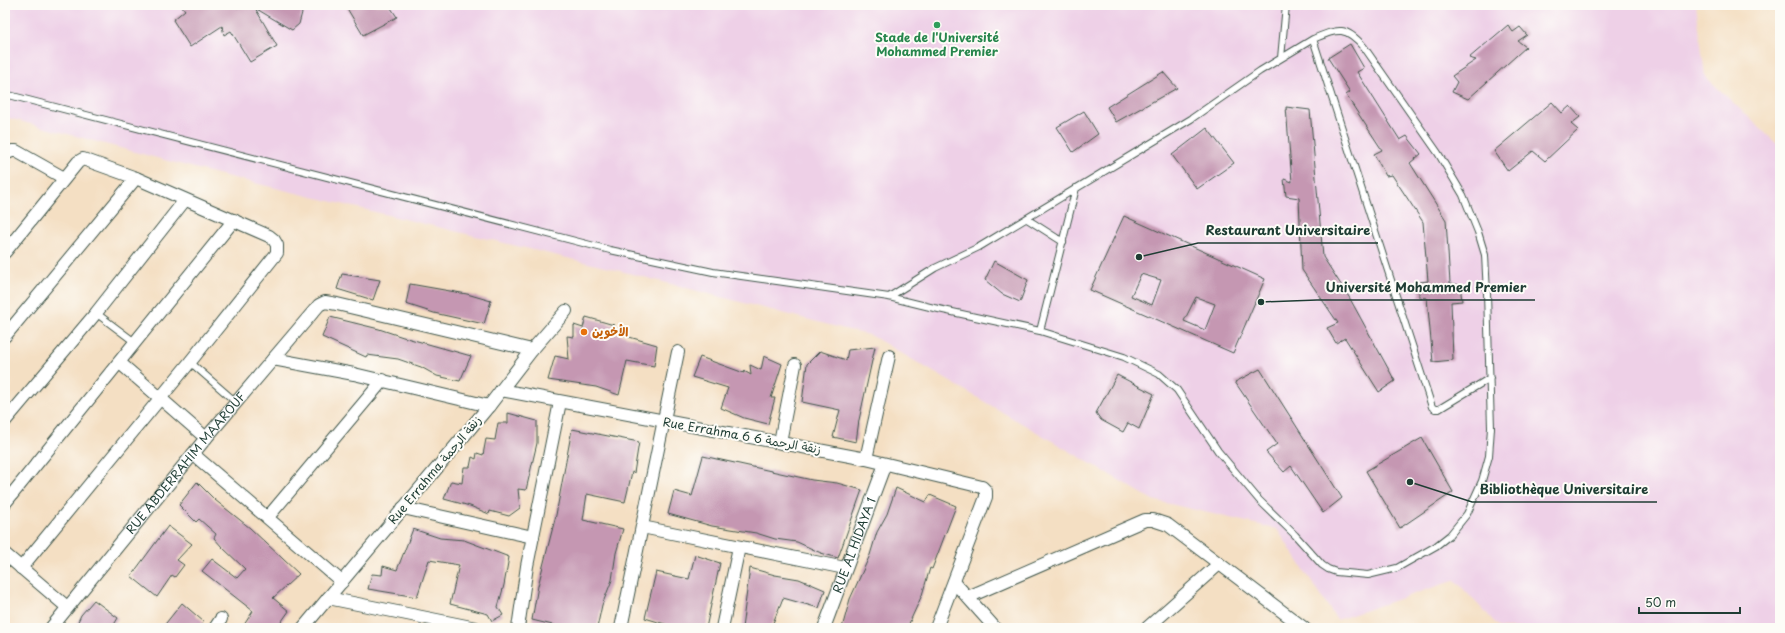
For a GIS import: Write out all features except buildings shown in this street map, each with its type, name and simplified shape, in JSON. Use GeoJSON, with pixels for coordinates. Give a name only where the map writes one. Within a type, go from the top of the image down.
{"type":"FeatureCollection","features":[{"type":"Feature","properties":{"kind":"street"},"geometry":{"type":"LineString","coordinates":[[5,154],[16,151],[64,178]]}},
{"type":"Feature","properties":{"kind":"street"},"geometry":{"type":"LineString","coordinates":[[5,252],[64,178],[78,162],[83,159],[136,178],[234,220],[269,236],[277,245],[277,253],[190,362],[21,568]]}},
{"type":"Feature","properties":{"kind":"street"},"geometry":{"type":"LineString","coordinates":[[5,336],[136,178]]}},
{"type":"Feature","properties":{"kind":"street"},"geometry":{"type":"LineString","coordinates":[[5,421],[96,313],[185,200]]}},
{"type":"Feature","properties":{"kind":"street"},"geometry":{"type":"LineString","coordinates":[[5,503],[120,363],[234,220]]}},
{"type":"Feature","properties":{"kind":"street","name":"RUE ABDERRAHIM MAAROUF"},"geometry":{"type":"LineString","coordinates":[[51,628],[206,438],[316,307],[325,302],[532,350]]}},
{"type":"Feature","properties":{"kind":"street","name":"Rue Errahma زنقة الرحمة"},"geometry":{"type":"LineString","coordinates":[[303,628],[490,406],[532,350],[566,311]]}},
{"type":"Feature","properties":{"kind":"street"},"geometry":{"type":"LineString","coordinates":[[621,628],[678,352]]}},
{"type":"Feature","properties":{"kind":"street"},"geometry":{"type":"LineString","coordinates":[[866,459],[889,356]]}},
{"type":"Feature","properties":{"kind":"street"},"geometry":{"type":"LineString","coordinates":[[273,359],[318,366],[383,380],[490,406]]}},
{"type":"Feature","properties":{"kind":"street"},"geometry":{"type":"LineString","coordinates":[[120,363],[206,438]]}},
{"type":"Feature","properties":{"kind":"street"},"geometry":{"type":"LineString","coordinates":[[780,442],[795,365]]}},
{"type":"Feature","properties":{"kind":"street"},"geometry":{"type":"LineString","coordinates":[[268,517],[383,380]]}},
{"type":"Feature","properties":{"kind":"street","name":"Rue Errahma 6 6 زنقة الرحمة"},"geometry":{"type":"LineString","coordinates":[[501,390],[866,459],[982,487],[986,491],[986,497],[954,582]]}},
{"type":"Feature","properties":{"kind":"street"},"geometry":{"type":"LineString","coordinates":[[518,628],[533,537],[560,402]]}},
{"type":"Feature","properties":{"kind":"street"},"geometry":{"type":"LineString","coordinates":[[193,454],[342,582]]}},
{"type":"Feature","properties":{"kind":"street","name":"RUE AL HIDAYA 1"},"geometry":{"type":"LineString","coordinates":[[824,628],[845,568],[885,464]]}},
{"type":"Feature","properties":{"kind":"street"},"geometry":{"type":"LineString","coordinates":[[403,508],[533,537]]}},
{"type":"Feature","properties":{"kind":"street"},"geometry":{"type":"LineString","coordinates":[[968,597],[1150,519],[1168,525],[1304,628]]}},
{"type":"Feature","properties":{"kind":"street"},"geometry":{"type":"LineString","coordinates":[[642,528],[845,568]]}},
{"type":"Feature","properties":{"kind":"street"},"geometry":{"type":"LineString","coordinates":[[722,628],[739,547]]}},
{"type":"Feature","properties":{"kind":"street"},"geometry":{"type":"LineString","coordinates":[[5,554],[67,607]]}},
{"type":"Feature","properties":{"kind":"street"},"geometry":{"type":"LineString","coordinates":[[1147,628],[1219,564]]}},
{"type":"Feature","properties":{"kind":"street"},"geometry":{"type":"LineString","coordinates":[[936,628],[954,582],[995,628]]}},
{"type":"Feature","properties":{"kind":"street"},"geometry":{"type":"LineString","coordinates":[[328,598],[476,628]]}},
{"type":"Feature","properties":{"kind":"lane"},"geometry":{"type":"LineString","coordinates":[[1281,58],[1286,5]]}},
{"type":"Feature","properties":{"kind":"lane"},"geometry":{"type":"LineString","coordinates":[[5,94],[610,250],[713,272],[889,297],[1040,331],[1124,357],[1147,367],[1169,382],[1177,390],[1218,451],[1259,500],[1295,535],[1322,565],[1336,572],[1368,575],[1382,573],[1397,568],[1417,557],[1450,535],[1467,514],[1482,481],[1489,456],[1491,428],[1484,255],[1478,232],[1463,196],[1438,153],[1355,37],[1343,30],[1336,30],[1313,39],[1281,58],[1191,119],[1027,219],[979,248],[916,279],[889,297]]}},
{"type":"Feature","properties":{"kind":"lane"},"geometry":{"type":"LineString","coordinates":[[1313,39],[1432,407],[1439,409],[1490,378]]}},
{"type":"Feature","properties":{"kind":"lane"},"geometry":{"type":"LineString","coordinates":[[1040,331],[1076,188]]}},
{"type":"Feature","properties":{"kind":"lane"},"geometry":{"type":"LineString","coordinates":[[1027,219],[1062,242]]}},
{"type":"Feature","properties":{"kind":"lane"},"geometry":{"type":"LineString","coordinates":[[96,313],[136,343]]}},
{"type":"Feature","properties":{"kind":"lane"},"geometry":{"type":"LineString","coordinates":[[190,362],[237,402]]}},
{"type":"Feature","properties":{"kind":"shaded area"},"geometry":{"type":"Polygon","coordinates":[[[5,5],[1696,5],[1705,76],[1780,147],[1780,628],[1500,628],[1455,580],[1337,620],[1277,529],[1153,500],[872,336],[613,269],[209,172],[5,117],[5,5]]]}},
{"type":"Feature","properties":{"kind":"place","name":"Stade de l'Université Mohammed Premier"},"geometry":{"type":"Point","coordinates":[937,25]}},
{"type":"Feature","properties":{"kind":"place","name":"Restaurant Universitaire"},"geometry":{"type":"Point","coordinates":[1139,257]}},
{"type":"Feature","properties":{"kind":"place","name":"Université Mohammed Premier"},"geometry":{"type":"Point","coordinates":[1261,302]}},
{"type":"Feature","properties":{"kind":"place","name":"الأخوين"},"geometry":{"type":"Point","coordinates":[584,332]}},
{"type":"Feature","properties":{"kind":"place","name":"Bibliothèque Universitaire"},"geometry":{"type":"Point","coordinates":[1410,482]}}]}
